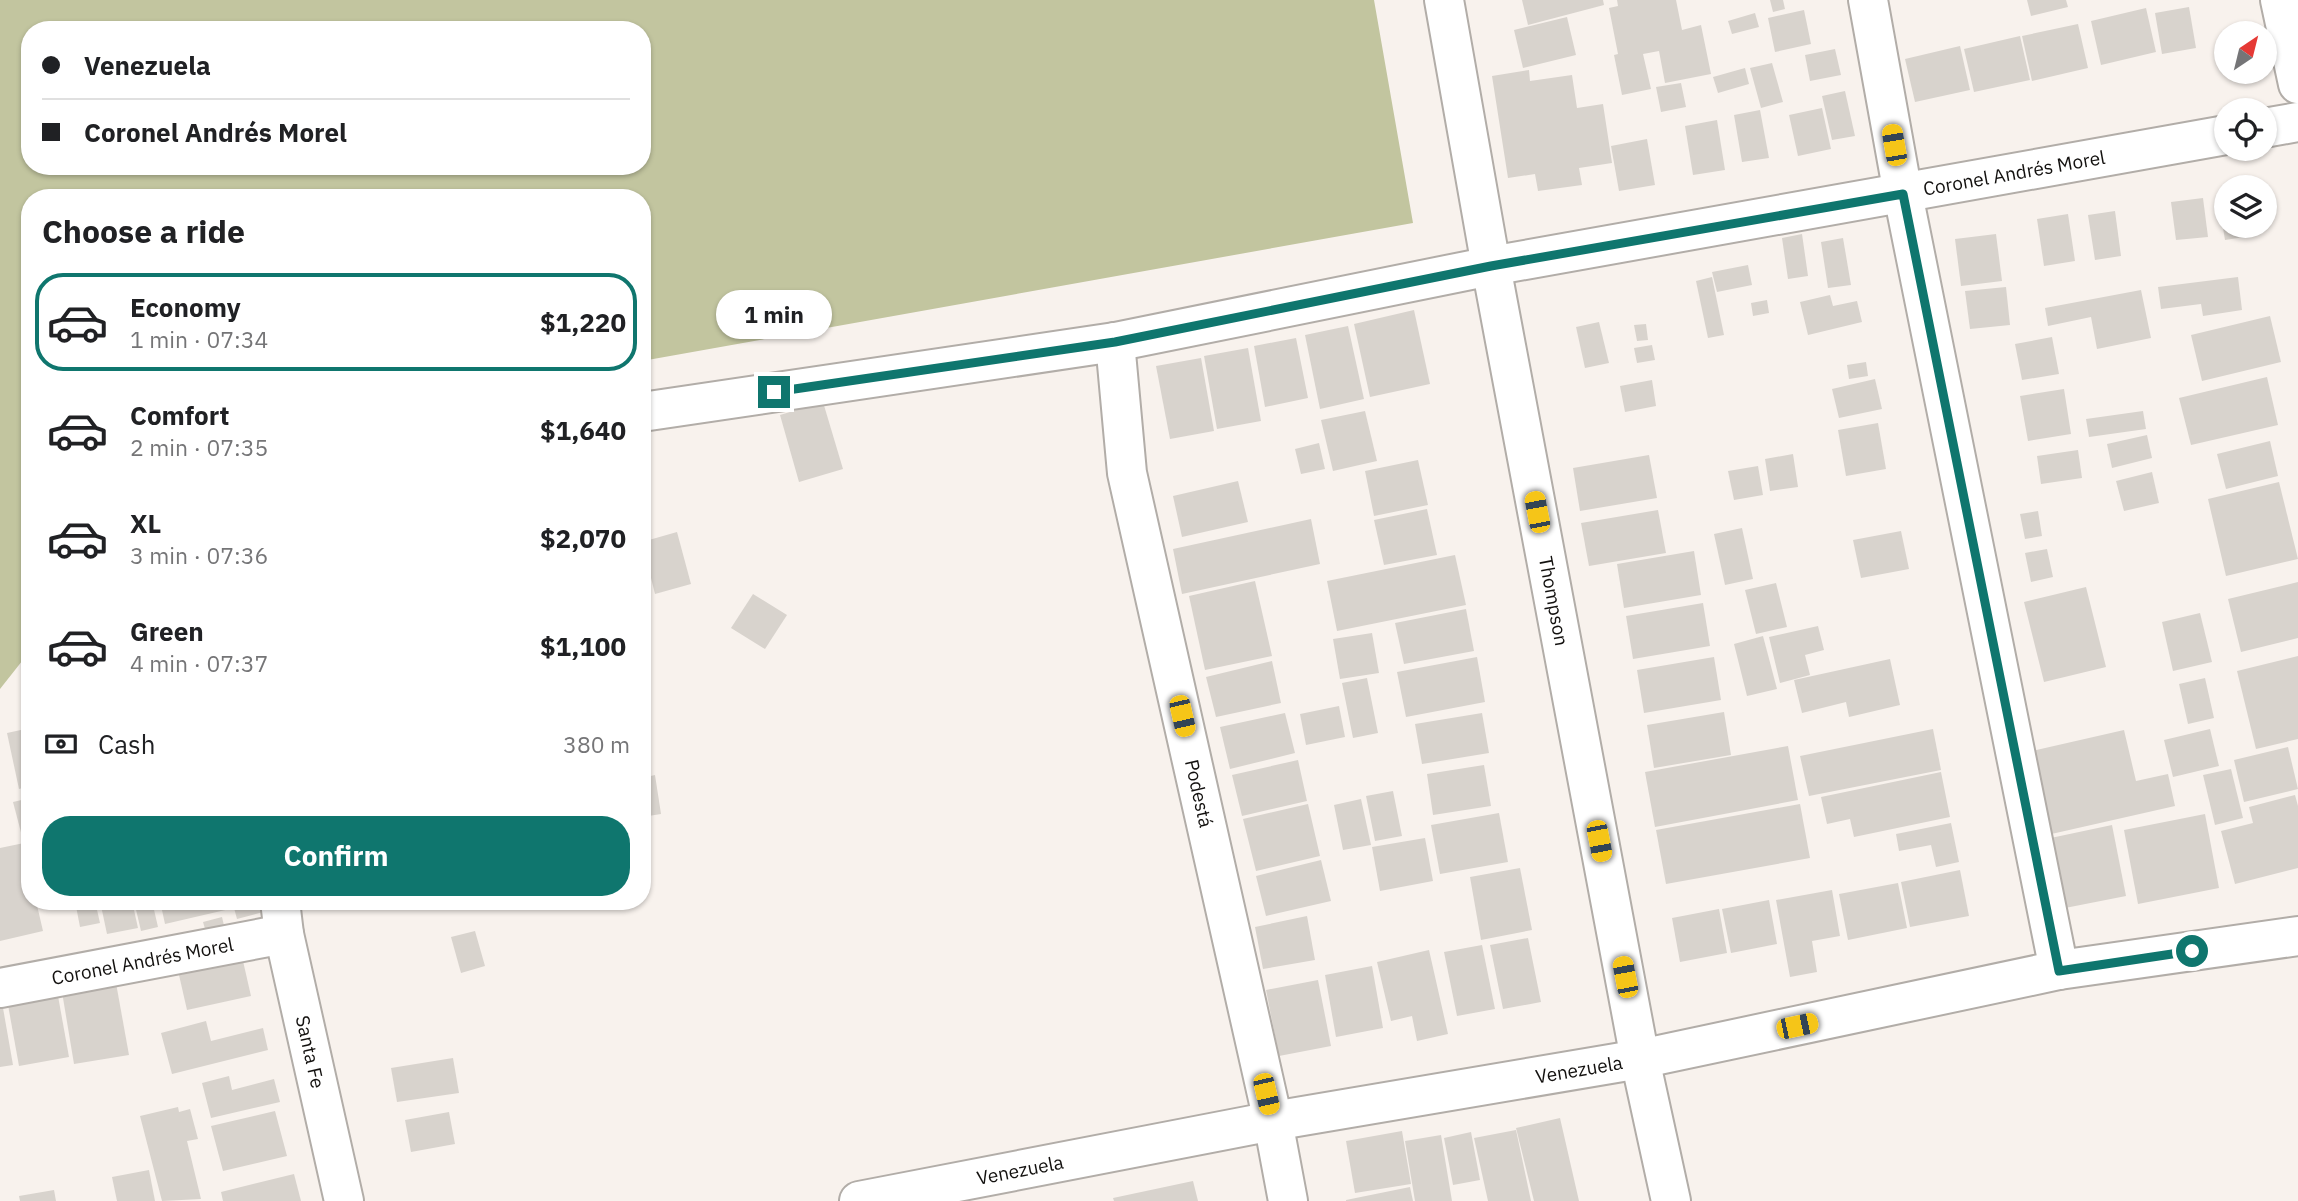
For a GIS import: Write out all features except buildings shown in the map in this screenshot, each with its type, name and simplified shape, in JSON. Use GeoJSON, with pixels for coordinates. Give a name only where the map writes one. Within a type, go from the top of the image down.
{"type":"FeatureCollection","features":[{"type":"Feature","properties":{"kind":"street","name":"Thompson"},"geometry":{"type":"LineString","coordinates":[[1444,0],[1491,266],[1640,1059],[1671,1201]]}},
{"type":"Feature","properties":{"kind":"street"},"geometry":{"type":"LineString","coordinates":[[1868,0],[1903,194],[2059,971]]}},
{"type":"Feature","properties":{"kind":"street"},"geometry":{"type":"LineString","coordinates":[[2280,0],[2298,85]]}},
{"type":"Feature","properties":{"kind":"street"},"geometry":{"type":"LineString","coordinates":[[2277,126],[2298,122]]}},
{"type":"Feature","properties":{"kind":"street","name":"Coronel Andrés Morel"},"geometry":{"type":"LineString","coordinates":[[651,410],[1115,342],[1491,266],[2214,137]]}},
{"type":"Feature","properties":{"kind":"street","name":"Podestá"},"geometry":{"type":"LineString","coordinates":[[1115,342],[1127,473],[1273,1121],[1288,1201]]}},
{"type":"Feature","properties":{"kind":"street","name":"Coronel Andrés Morel"},"geometry":{"type":"LineString","coordinates":[[0,988],[282,918]]}},
{"type":"Feature","properties":{"kind":"street","name":"Santa Fe"},"geometry":{"type":"LineString","coordinates":[[282,918],[344,1201]]}},
{"type":"Feature","properties":{"kind":"street","name":"Venezuela"},"geometry":{"type":"LineString","coordinates":[[875,1200],[1273,1121],[1640,1059],[2059,971],[2298,936]]}},
{"type":"Feature","properties":{"kind":"green space"},"geometry":{"type":"Polygon","coordinates":[[[0,0],[1374,0],[1413,223],[651,359],[651,189],[21,189],[21,662],[0,689],[0,0]]]}},
{"type":"Feature","properties":{"kind":"route"},"geometry":{"type":"LineString","coordinates":[[774,392],[1115,342],[1491,266],[1903,194],[2059,971],[2192,951]]}}]}
